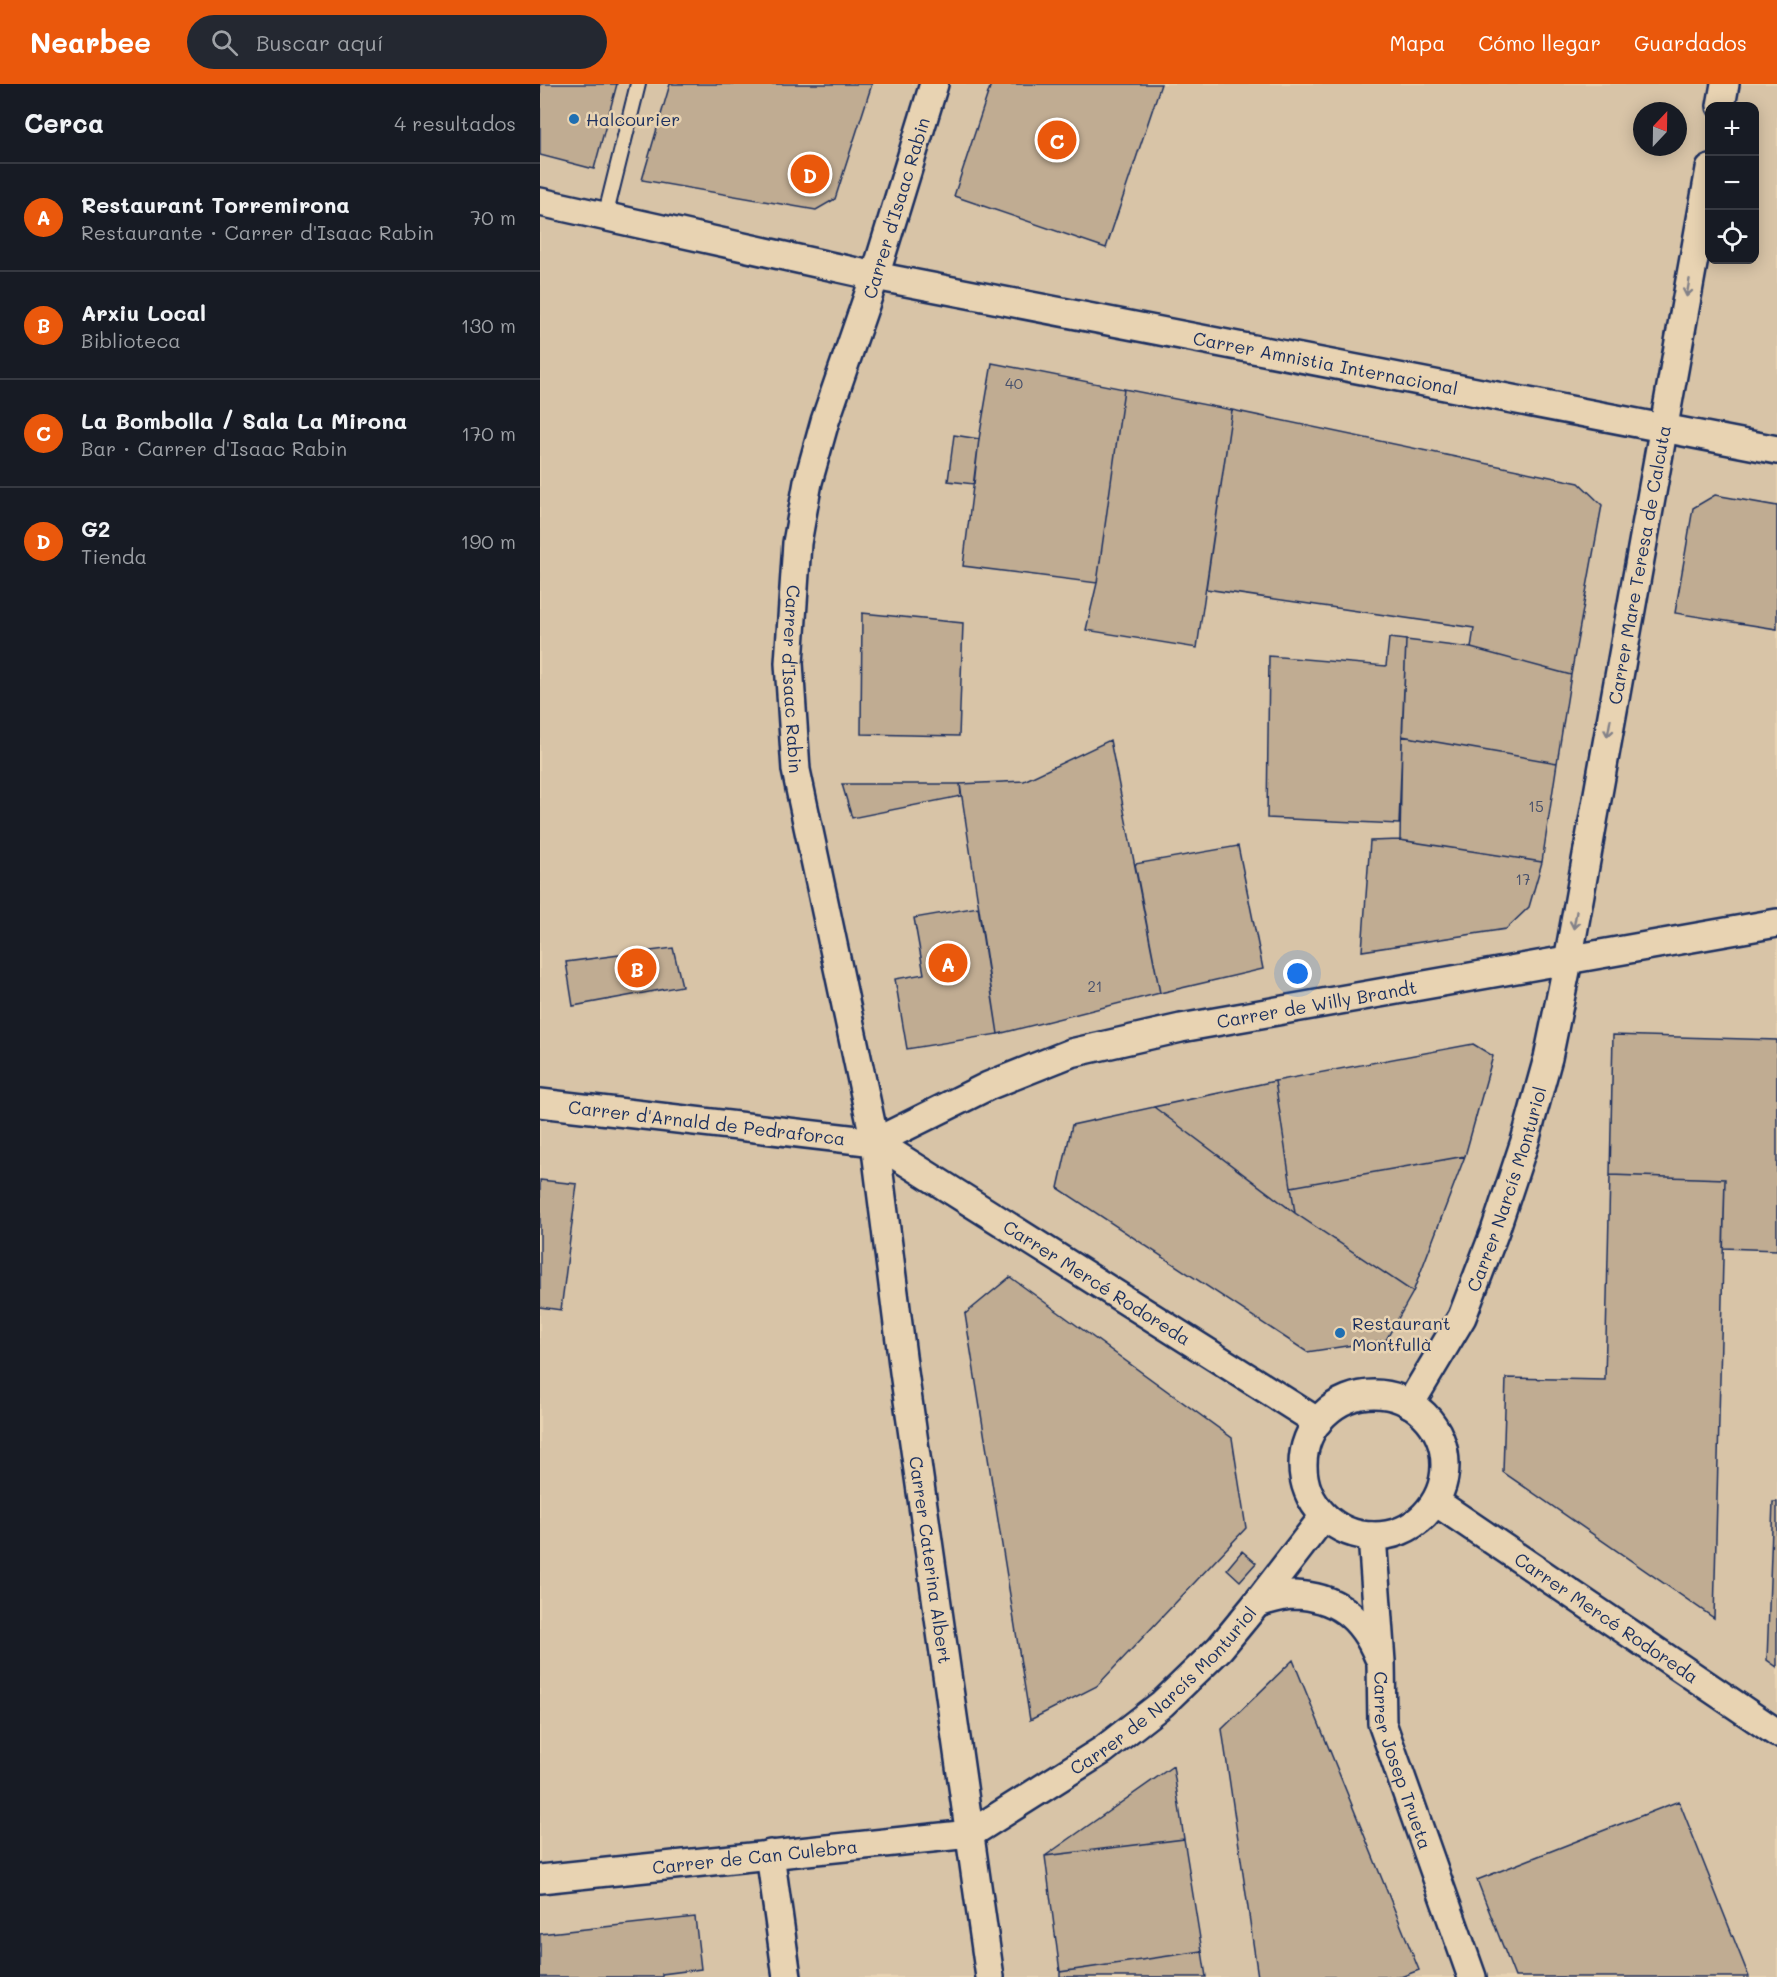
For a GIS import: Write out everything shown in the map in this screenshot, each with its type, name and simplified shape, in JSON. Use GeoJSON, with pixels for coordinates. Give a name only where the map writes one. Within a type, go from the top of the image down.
{"type":"FeatureCollection","features":[{"type":"Feature","properties":{"kind":"street","name":"Carrer d'Isaac Rabin"},"geometry":{"type":"LineString","coordinates":[[875,1142],[796,770],[789,663],[797,543],[808,482],[825,421],[875,276],[934,84]]}},
{"type":"Feature","properties":{"kind":"street"},"geometry":{"type":"LineString","coordinates":[[1722,102],[1725,84]]}},
{"type":"Feature","properties":{"kind":"street","name":"Carrer Mare Teresa de Calcuta"},"geometry":{"type":"LineString","coordinates":[[1568,961],[1705,196]]}},
{"type":"Feature","properties":{"kind":"street","name":"Carrer Amnistia Internacional"},"geometry":{"type":"LineString","coordinates":[[540,202],[875,276],[1662,430],[1777,450]]}},
{"type":"Feature","properties":{"kind":"street","name":"Carrer de Willy Brandt"},"geometry":{"type":"LineString","coordinates":[[875,1142],[988,1086],[1071,1053],[1181,1028],[1777,924]]}},
{"type":"Feature","properties":{"kind":"street","name":"Carrer Narcís Monturiol"},"geometry":{"type":"LineString","coordinates":[[1410,1404],[1462,1317],[1495,1231],[1525,1141],[1542,1079],[1568,961]]}},
{"type":"Feature","properties":{"kind":"street","name":"Carrer d'Arnald de Pedraforca"},"geometry":{"type":"LineString","coordinates":[[540,1103],[875,1142]]}},
{"type":"Feature","properties":{"kind":"street","name":"Carrer Mercé Rodoreda"},"geometry":{"type":"LineString","coordinates":[[875,1142],[1318,1422]]}},
{"type":"Feature","properties":{"kind":"street","name":"Carrer Caterina Albert"},"geometry":{"type":"LineString","coordinates":[[875,1142],[904,1372],[990,1977]]}},
{"type":"Feature","properties":{"kind":"street"},"geometry":{"type":"LineString","coordinates":[[1378,1394],[1395,1397],[1410,1404],[1428,1418],[1440,1437],[1446,1459],[1444,1481],[1436,1502],[1415,1524],[1402,1531],[1372,1536],[1346,1531],[1324,1516],[1308,1491],[1303,1462],[1311,1434],[1318,1422],[1330,1410],[1344,1401],[1361,1395],[1378,1394]]}},
{"type":"Feature","properties":{"kind":"street","name":"Carrer Mercé Rodoreda"},"geometry":{"type":"LineString","coordinates":[[1436,1502],[1777,1733]]}},
{"type":"Feature","properties":{"kind":"street","name":"Carrer de Narcís Monturiol"},"geometry":{"type":"LineString","coordinates":[[970,1834],[1103,1750],[1162,1704],[1220,1648],[1324,1516]]}},
{"type":"Feature","properties":{"kind":"street","name":"Carrer Josep Trueta"},"geometry":{"type":"LineString","coordinates":[[1372,1536],[1381,1662],[1382,1723],[1472,1977]]}},
{"type":"Feature","properties":{"kind":"street"},"geometry":{"type":"LineString","coordinates":[[1257,1603],[1292,1595],[1320,1599],[1344,1609],[1360,1625],[1373,1644],[1381,1662]]}},
{"type":"Feature","properties":{"kind":"street","name":"Carrer de Can Culebra"},"geometry":{"type":"LineString","coordinates":[[540,1879],[970,1834]]}},
{"type":"Feature","properties":{"kind":"street"},"geometry":{"type":"LineString","coordinates":[[770,1854],[787,1977]]}},
{"type":"Feature","properties":{"kind":"lane"},"geometry":{"type":"LineString","coordinates":[[605,217],[638,84]]}},
{"type":"Feature","properties":{"kind":"shaded area"},"geometry":{"type":"Polygon","coordinates":[[[540,84],[1777,84],[1777,1977],[540,1977],[540,84]]]}},
{"type":"Feature","properties":{"kind":"building","name":"Halcourier"},"geometry":{"type":"Polygon","coordinates":[[[540,84],[617,84],[594,169],[540,155],[540,84]]]}},
{"type":"Feature","properties":{"kind":"building"},"geometry":{"type":"Polygon","coordinates":[[[670,84],[872,84],[835,199],[816,210],[642,180],[670,84]]]}},
{"type":"Feature","properties":{"kind":"building"},"geometry":{"type":"Polygon","coordinates":[[[991,84],[1161,84],[1106,248],[954,196],[991,84]]]}},
{"type":"Feature","properties":{"kind":"building"},"geometry":{"type":"Polygon","coordinates":[[[992,363],[1124,389],[1097,583],[963,566],[979,439],[992,363]]]}},
{"type":"Feature","properties":{"kind":"building"},"geometry":{"type":"Polygon","coordinates":[[[1124,389],[1232,410],[1197,648],[1086,630],[1097,583],[1124,389]]]}},
{"type":"Feature","properties":{"kind":"building"},"geometry":{"type":"Polygon","coordinates":[[[1232,410],[1579,483],[1602,505],[1571,675],[1471,648],[1474,628],[1206,589],[1232,410]]]}},
{"type":"Feature","properties":{"kind":"building"},"geometry":{"type":"Polygon","coordinates":[[[954,435],[979,439],[974,484],[948,481],[954,435]]]}},
{"type":"Feature","properties":{"kind":"building"},"geometry":{"type":"Polygon","coordinates":[[[1715,495],[1777,506],[1777,629],[1675,613],[1693,508],[1715,495]]]}},
{"type":"Feature","properties":{"kind":"building"},"geometry":{"type":"Polygon","coordinates":[[[862,613],[963,623],[959,736],[861,734],[862,613]]]}},
{"type":"Feature","properties":{"kind":"building"},"geometry":{"type":"Polygon","coordinates":[[[1389,638],[1406,640],[1399,824],[1267,818],[1269,656],[1386,666],[1389,638]]]}},
{"type":"Feature","properties":{"kind":"building"},"geometry":{"type":"Polygon","coordinates":[[[1406,640],[1471,648],[1571,675],[1557,763],[1402,736],[1406,640]]]}},
{"type":"Feature","properties":{"kind":"building"},"geometry":{"type":"Polygon","coordinates":[[[1402,736],[1557,763],[1542,862],[1400,840],[1402,736]]]}},
{"type":"Feature","properties":{"kind":"building"},"geometry":{"type":"Polygon","coordinates":[[[1110,740],[1160,993],[998,1034],[960,784],[1024,781],[1110,740]]]}},
{"type":"Feature","properties":{"kind":"building"},"geometry":{"type":"Polygon","coordinates":[[[842,784],[960,784],[961,796],[852,818],[842,784]]]}},
{"type":"Feature","properties":{"kind":"building"},"geometry":{"type":"Polygon","coordinates":[[[1400,840],[1542,862],[1529,907],[1506,929],[1362,951],[1370,841],[1400,840]]]}},
{"type":"Feature","properties":{"kind":"building"},"geometry":{"type":"Polygon","coordinates":[[[1238,846],[1263,969],[1160,993],[1135,864],[1238,846]]]}},
{"type":"Feature","properties":{"kind":"building"},"geometry":{"type":"Polygon","coordinates":[[[978,907],[998,1034],[907,1049],[895,979],[924,974],[914,918],[978,907]]]}},
{"type":"Feature","properties":{"kind":"building"},"geometry":{"type":"Polygon","coordinates":[[[673,948],[682,986],[573,1006],[566,962],[673,948]]]}},
{"type":"Feature","properties":{"kind":"building"},"geometry":{"type":"Polygon","coordinates":[[[1613,1035],[1777,1040],[1777,1250],[1723,1248],[1725,1179],[1610,1175],[1613,1035]]]}},
{"type":"Feature","properties":{"kind":"building"},"geometry":{"type":"Polygon","coordinates":[[[1473,1044],[1493,1056],[1465,1156],[1291,1187],[1275,1081],[1473,1044]]]}},
{"type":"Feature","properties":{"kind":"building"},"geometry":{"type":"Polygon","coordinates":[[[1275,1081],[1291,1187],[1295,1213],[1154,1107],[1275,1081]]]}},
{"type":"Feature","properties":{"kind":"building"},"geometry":{"type":"Polygon","coordinates":[[[1154,1107],[1295,1213],[1413,1292],[1386,1340],[1307,1352],[1058,1188],[1072,1125],[1154,1107]]]}},
{"type":"Feature","properties":{"kind":"building"},"geometry":{"type":"Polygon","coordinates":[[[1465,1156],[1413,1292],[1295,1213],[1291,1187],[1465,1156]]]}},
{"type":"Feature","properties":{"kind":"building"},"geometry":{"type":"Polygon","coordinates":[[[1610,1175],[1725,1179],[1714,1618],[1503,1472],[1506,1378],[1605,1380],[1610,1175]]]}},
{"type":"Feature","properties":{"kind":"building"},"geometry":{"type":"Polygon","coordinates":[[[540,1180],[577,1184],[561,1310],[540,1307],[540,1180]]]}},
{"type":"Feature","properties":{"kind":"building"},"geometry":{"type":"Polygon","coordinates":[[[1010,1277],[1232,1438],[1246,1528],[1097,1686],[1030,1720],[965,1314],[1010,1277]]]}},
{"type":"Feature","properties":{"kind":"building"},"geometry":{"type":"Polygon","coordinates":[[[1773,1502],[1777,1502],[1777,1667],[1767,1660],[1773,1502]]]}},
{"type":"Feature","properties":{"kind":"building"},"geometry":{"type":"Polygon","coordinates":[[[1242,1551],[1256,1563],[1240,1581],[1227,1569],[1242,1551]]]}},
{"type":"Feature","properties":{"kind":"building"},"geometry":{"type":"Polygon","coordinates":[[[1293,1660],[1419,1970],[1401,1977],[1258,1977],[1222,1729],[1293,1660]]]}},
{"type":"Feature","properties":{"kind":"building"},"geometry":{"type":"Polygon","coordinates":[[[1173,1766],[1184,1839],[1045,1856],[1173,1766]]]}},
{"type":"Feature","properties":{"kind":"building"},"geometry":{"type":"Polygon","coordinates":[[[1679,1801],[1749,1977],[1515,1977],[1477,1880],[1679,1801]]]}},
{"type":"Feature","properties":{"kind":"building"},"geometry":{"type":"Polygon","coordinates":[[[1184,1839],[1202,1951],[1060,1972],[1045,1856],[1184,1839]]]}},
{"type":"Feature","properties":{"kind":"building"},"geometry":{"type":"Polygon","coordinates":[[[695,1917],[701,1969],[662,1974],[662,1977],[540,1977],[540,1934],[695,1917]]]}},
{"type":"Feature","properties":{"kind":"building"},"geometry":{"type":"Polygon","coordinates":[[[1202,1951],[1206,1977],[1060,1977],[1060,1972],[1202,1951]]]}},
{"type":"Feature","properties":{"kind":"place","name":"Halcourier"},"geometry":{"type":"Point","coordinates":[574,119]}},
{"type":"Feature","properties":{"kind":"place","name":"La Bombolla / Sala La Mirona"},"geometry":{"type":"Point","coordinates":[1057,140]}},
{"type":"Feature","properties":{"kind":"place","name":"G2"},"geometry":{"type":"Point","coordinates":[810,174]}},
{"type":"Feature","properties":{"kind":"place","name":"Restaurant Torremirona"},"geometry":{"type":"Point","coordinates":[948,963]}},
{"type":"Feature","properties":{"kind":"place","name":"Arxiu Local"},"geometry":{"type":"Point","coordinates":[637,968]}},
{"type":"Feature","properties":{"kind":"place","name":"Restaurant Montfullà"},"geometry":{"type":"Point","coordinates":[1340,1333]}}]}
